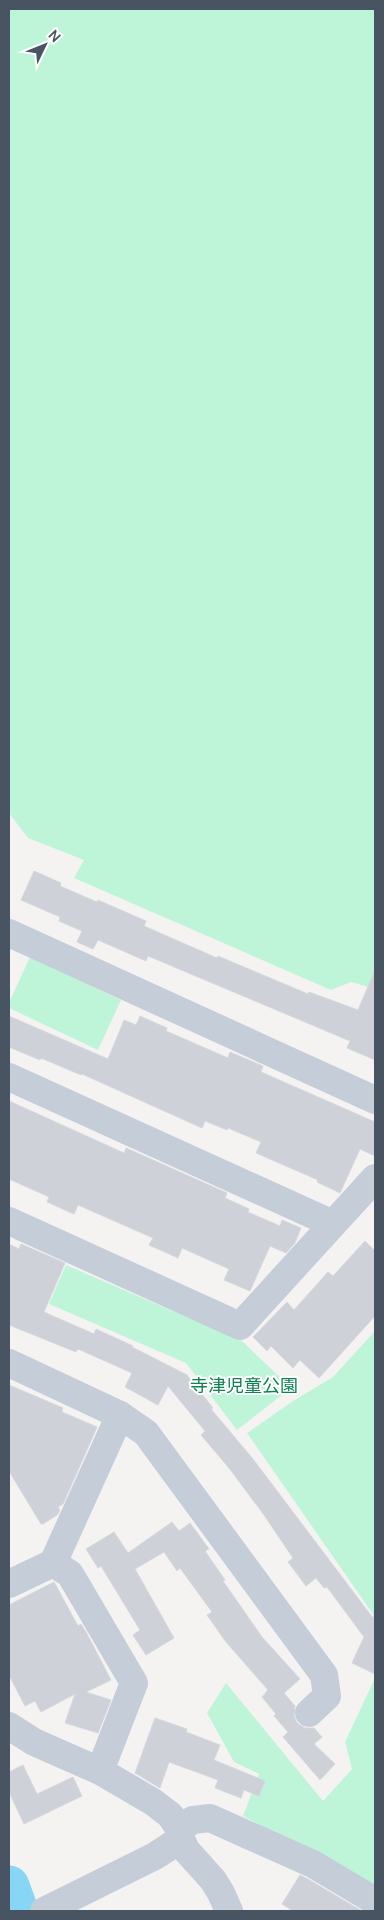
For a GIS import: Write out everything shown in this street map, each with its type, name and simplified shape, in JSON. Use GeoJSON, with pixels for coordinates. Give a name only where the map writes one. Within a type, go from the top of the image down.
{"type":"FeatureCollection","features":[{"type":"Feature","properties":{"kind":"street"},"geometry":{"type":"LineString","coordinates":[[9,933],[375,1100]]}},
{"type":"Feature","properties":{"kind":"street"},"geometry":{"type":"LineString","coordinates":[[9,1077],[332,1224]]}},
{"type":"Feature","properties":{"kind":"street"},"geometry":{"type":"LineString","coordinates":[[9,1222],[240,1326],[375,1178]]}},
{"type":"Feature","properties":{"kind":"street"},"geometry":{"type":"LineString","coordinates":[[9,1363],[120,1415],[146,1433],[324,1675],[327,1696],[309,1713]]}},
{"type":"Feature","properties":{"kind":"street"},"geometry":{"type":"LineString","coordinates":[[9,1584],[53,1563],[120,1415]]}},
{"type":"Feature","properties":{"kind":"street"},"geometry":{"type":"LineString","coordinates":[[53,1563],[70,1574],[134,1683],[100,1771]]}},
{"type":"Feature","properties":{"kind":"street"},"geometry":{"type":"LineString","coordinates":[[9,1726],[34,1742],[100,1771],[153,1802],[170,1815],[180,1833],[186,1850],[213,1880],[229,1911]]}},
{"type":"Feature","properties":{"kind":"street"},"geometry":{"type":"LineString","coordinates":[[44,1911],[155,1856],[193,1820],[210,1818],[313,1864],[375,1901]]}},
{"type":"Feature","properties":{"kind":"green space"},"geometry":{"type":"Polygon","coordinates":[[[9,9],[375,9],[375,989],[351,982],[331,990],[74,878],[84,860],[28,838],[9,813],[9,9]]]}},
{"type":"Feature","properties":{"kind":"green space"},"geometry":{"type":"Polygon","coordinates":[[[30,957],[121,1000],[98,1050],[9,1008],[9,1003],[30,957]]]}},
{"type":"Feature","properties":{"kind":"green space","name":"寺津児童公園"},"geometry":{"type":"Polygon","coordinates":[[[66,1265],[242,1341],[291,1388],[237,1430],[186,1363],[49,1304],[66,1265]]]}},
{"type":"Feature","properties":{"kind":"green space"},"geometry":{"type":"Polygon","coordinates":[[[375,1331],[375,1617],[247,1433],[293,1401],[333,1377],[375,1331]]]}},
{"type":"Feature","properties":{"kind":"green space"},"geometry":{"type":"Polygon","coordinates":[[[375,1678],[375,1888],[243,1816],[259,1774],[234,1762],[207,1713],[226,1683],[323,1801],[352,1769],[345,1742],[375,1678]]]}},
{"type":"Feature","properties":{"kind":"building"},"geometry":{"type":"Polygon","coordinates":[[[34,871],[61,883],[60,886],[146,921],[144,926],[217,958],[218,956],[308,994],[309,992],[358,1010],[375,970],[375,1060],[347,1048],[350,1041],[148,956],[146,961],[98,940],[93,949],[77,942],[82,931],[59,921],[60,917],[21,900],[34,871]]]}},
{"type":"Feature","properties":{"kind":"building"},"geometry":{"type":"Polygon","coordinates":[[[9,1016],[108,1059],[124,1020],[136,1025],[140,1016],[167,1028],[166,1031],[228,1058],[230,1052],[263,1066],[261,1072],[375,1122],[375,1156],[360,1149],[340,1193],[317,1182],[318,1180],[256,1153],[261,1142],[228,1128],[227,1130],[205,1121],[202,1128],[82,1074],[9,1047],[9,1016]]]}},
{"type":"Feature","properties":{"kind":"building"},"geometry":{"type":"Polygon","coordinates":[[[9,1101],[124,1153],[126,1148],[227,1193],[225,1198],[249,1209],[248,1212],[280,1226],[282,1220],[301,1228],[295,1243],[286,1253],[270,1246],[250,1291],[224,1280],[229,1269],[182,1248],[178,1258],[149,1245],[153,1238],[78,1205],[74,1214],[47,1202],[49,1197],[9,1179],[9,1101]]]}},
{"type":"Feature","properties":{"kind":"building"},"geometry":{"type":"Polygon","coordinates":[[[365,1241],[375,1251],[375,1316],[319,1378],[300,1360],[293,1368],[271,1346],[267,1351],[253,1337],[287,1302],[294,1310],[328,1272],[333,1276],[365,1241]]]}},
{"type":"Feature","properties":{"kind":"building"},"geometry":{"type":"Polygon","coordinates":[[[9,1244],[19,1249],[21,1244],[65,1263],[44,1312],[94,1334],[96,1329],[133,1346],[187,1375],[213,1408],[211,1409],[253,1459],[373,1618],[375,1612],[375,1674],[352,1663],[364,1637],[327,1587],[324,1588],[316,1578],[306,1586],[288,1562],[293,1558],[264,1515],[229,1468],[201,1435],[205,1431],[168,1386],[158,1405],[125,1387],[132,1373],[78,1349],[76,1352],[9,1325],[9,1244]]]}},
{"type":"Feature","properties":{"kind":"building"},"geometry":{"type":"Polygon","coordinates":[[[9,1385],[63,1408],[62,1412],[97,1427],[63,1504],[58,1507],[60,1510],[57,1515],[43,1524],[41,1524],[9,1471],[9,1385]]]}},
{"type":"Feature","properties":{"kind":"building"},"geometry":{"type":"Polygon","coordinates":[[[172,1522],[179,1531],[190,1523],[209,1549],[205,1551],[225,1580],[223,1581],[262,1637],[300,1679],[284,1693],[295,1706],[294,1716],[297,1723],[305,1728],[314,1728],[322,1737],[314,1744],[335,1764],[320,1780],[283,1737],[288,1732],[274,1716],[276,1714],[262,1697],[268,1690],[226,1642],[207,1615],[212,1612],[180,1568],[177,1571],[164,1552],[135,1569],[174,1638],[146,1655],[133,1635],[140,1630],[101,1566],[98,1568],[86,1549],[114,1532],[128,1553],[172,1522]]]}},
{"type":"Feature","properties":{"kind":"building"},"geometry":{"type":"Polygon","coordinates":[[[54,1582],[78,1626],[81,1624],[86,1632],[111,1680],[86,1692],[111,1700],[98,1733],[65,1723],[75,1694],[41,1712],[35,1701],[25,1706],[9,1675],[9,1605],[54,1582]]]}},
{"type":"Feature","properties":{"kind":"building"},"geometry":{"type":"Polygon","coordinates":[[[155,1718],[187,1729],[186,1732],[220,1745],[214,1760],[265,1781],[259,1796],[244,1790],[241,1798],[215,1788],[218,1780],[169,1762],[160,1788],[135,1773],[155,1718]]]}},
{"type":"Feature","properties":{"kind":"building"},"geometry":{"type":"Polygon","coordinates":[[[23,1765],[37,1794],[73,1777],[82,1796],[24,1824],[9,1792],[9,1772],[23,1765]]]}},
{"type":"Feature","properties":{"kind":"building"},"geometry":{"type":"Polygon","coordinates":[[[300,1875],[362,1911],[293,1911],[282,1904],[300,1875]]]}},
{"type":"Feature","properties":{"kind":"waterway"},"geometry":{"type":"LineString","coordinates":[[9,1886],[18,1911]]}}]}
